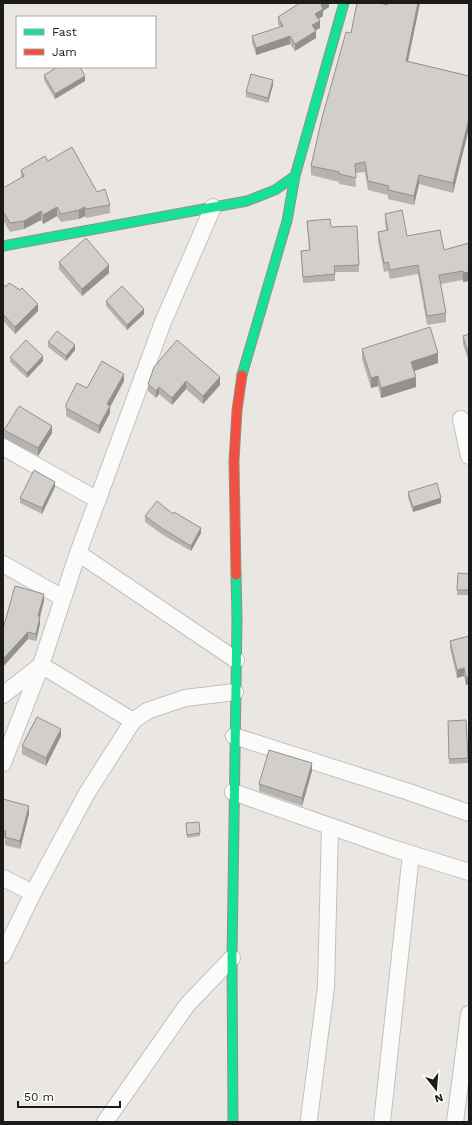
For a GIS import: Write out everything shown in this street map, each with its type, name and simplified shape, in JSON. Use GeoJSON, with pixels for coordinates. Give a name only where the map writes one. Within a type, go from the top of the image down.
{"type":"FeatureCollection","features":[{"type":"Feature","properties":{"kind":"street"},"geometry":{"type":"LineString","coordinates":[[233,1122],[233,792],[237,619],[234,461],[237,410],[244,371],[295,176],[344,3]]}},
{"type":"Feature","properties":{"kind":"street"},"geometry":{"type":"LineString","coordinates":[[3,246],[213,207],[245,203],[272,192],[295,176]]}},
{"type":"Feature","properties":{"kind":"street"},"geometry":{"type":"LineString","coordinates":[[245,203],[260,207]]}},
{"type":"Feature","properties":{"kind":"street"},"geometry":{"type":"LineString","coordinates":[[3,763],[41,665],[78,553],[162,322],[213,207]]}},
{"type":"Feature","properties":{"kind":"street"},"geometry":{"type":"LineString","coordinates":[[461,419],[469,456]]}},
{"type":"Feature","properties":{"kind":"street"},"geometry":{"type":"LineString","coordinates":[[3,447],[98,500]]}},
{"type":"Feature","properties":{"kind":"street"},"geometry":{"type":"LineString","coordinates":[[78,553],[236,660]]}},
{"type":"Feature","properties":{"kind":"street"},"geometry":{"type":"LineString","coordinates":[[3,564],[63,598]]}},
{"type":"Feature","properties":{"kind":"street"},"geometry":{"type":"LineString","coordinates":[[4,693],[41,665]]}},
{"type":"Feature","properties":{"kind":"street"},"geometry":{"type":"LineString","coordinates":[[41,665],[133,721]]}},
{"type":"Feature","properties":{"kind":"street"},"geometry":{"type":"LineString","coordinates":[[3,955],[33,893],[87,793],[133,721],[147,711],[185,698],[235,692]]}},
{"type":"Feature","properties":{"kind":"street"},"geometry":{"type":"LineString","coordinates":[[234,736],[406,791],[469,814]]}},
{"type":"Feature","properties":{"kind":"street"},"geometry":{"type":"LineString","coordinates":[[233,792],[411,854],[469,872]]}},
{"type":"Feature","properties":{"kind":"street"},"geometry":{"type":"LineString","coordinates":[[309,1119],[326,987],[330,826]]}},
{"type":"Feature","properties":{"kind":"street"},"geometry":{"type":"LineString","coordinates":[[382,1122],[411,854]]}},
{"type":"Feature","properties":{"kind":"street"},"geometry":{"type":"LineString","coordinates":[[3,878],[33,893]]}},
{"type":"Feature","properties":{"kind":"street"},"geometry":{"type":"LineString","coordinates":[[105,1122],[187,1005],[232,958]]}},
{"type":"Feature","properties":{"kind":"street"},"geometry":{"type":"LineString","coordinates":[[455,1122],[469,1014]]}},
{"type":"Feature","properties":{"kind":"building"},"geometry":{"type":"Polygon","coordinates":[[[300,3],[324,3],[321,5],[323,9],[315,14],[320,21],[312,25],[316,31],[295,44],[290,36],[256,48],[252,36],[283,26],[278,17],[300,3]]]}},
{"type":"Feature","properties":{"kind":"building"},"geometry":{"type":"Polygon","coordinates":[[[357,3],[380,3],[387,5],[388,3],[418,3],[406,61],[469,76],[469,119],[453,183],[419,175],[414,196],[388,190],[389,186],[368,181],[365,162],[355,164],[356,178],[339,174],[339,172],[311,166],[322,118],[346,32],[351,33],[357,3]]]}},
{"type":"Feature","properties":{"kind":"building"},"geometry":{"type":"Polygon","coordinates":[[[56,68],[81,68],[85,76],[55,94],[44,75],[56,68]]]}},
{"type":"Feature","properties":{"kind":"building"},"geometry":{"type":"Polygon","coordinates":[[[251,74],[273,80],[268,98],[246,92],[251,74]]]}},
{"type":"Feature","properties":{"kind":"building"},"geometry":{"type":"Polygon","coordinates":[[[72,147],[97,192],[105,189],[110,205],[86,209],[85,207],[61,214],[57,207],[43,215],[41,211],[24,221],[10,223],[3,211],[3,188],[24,176],[21,170],[45,156],[48,161],[72,147]]]}},
{"type":"Feature","properties":{"kind":"building"},"geometry":{"type":"Polygon","coordinates":[[[402,210],[407,236],[440,230],[444,250],[469,243],[469,272],[463,273],[463,271],[439,275],[446,313],[427,316],[418,265],[390,270],[388,262],[384,263],[378,232],[388,230],[385,214],[402,210]]]}},
{"type":"Feature","properties":{"kind":"building"},"geometry":{"type":"Polygon","coordinates":[[[330,219],[331,227],[357,226],[359,265],[334,266],[335,274],[303,277],[301,251],[310,250],[307,221],[330,219]]]}},
{"type":"Feature","properties":{"kind":"building"},"geometry":{"type":"Polygon","coordinates":[[[86,238],[109,265],[82,289],[59,262],[86,238]]]}},
{"type":"Feature","properties":{"kind":"building"},"geometry":{"type":"Polygon","coordinates":[[[9,283],[20,290],[22,288],[38,304],[15,327],[3,314],[3,284],[6,287],[9,283]]]}},
{"type":"Feature","properties":{"kind":"building"},"geometry":{"type":"Polygon","coordinates":[[[122,286],[144,309],[127,325],[106,301],[122,286]]]}},
{"type":"Feature","properties":{"kind":"building"},"geometry":{"type":"Polygon","coordinates":[[[430,327],[438,353],[411,362],[416,377],[381,388],[378,376],[371,378],[362,349],[430,327]]]}},
{"type":"Feature","properties":{"kind":"building"},"geometry":{"type":"Polygon","coordinates":[[[57,331],[75,345],[66,356],[48,342],[57,331]]]}},
{"type":"Feature","properties":{"kind":"building"},"geometry":{"type":"Polygon","coordinates":[[[469,334],[469,356],[463,336],[469,334]]]}},
{"type":"Feature","properties":{"kind":"building"},"geometry":{"type":"Polygon","coordinates":[[[26,340],[43,356],[27,373],[10,357],[26,340]]]}},
{"type":"Feature","properties":{"kind":"building"},"geometry":{"type":"Polygon","coordinates":[[[177,340],[220,377],[203,396],[186,381],[172,398],[159,387],[156,391],[148,384],[154,367],[177,340]]]}},
{"type":"Feature","properties":{"kind":"building"},"geometry":{"type":"Polygon","coordinates":[[[102,361],[124,374],[107,404],[110,406],[99,426],[66,408],[66,404],[77,383],[87,388],[102,361]]]}},
{"type":"Feature","properties":{"kind":"building"},"geometry":{"type":"Polygon","coordinates":[[[19,406],[52,426],[38,448],[4,430],[19,406]]]}},
{"type":"Feature","properties":{"kind":"building"},"geometry":{"type":"Polygon","coordinates":[[[34,470],[55,482],[42,508],[20,498],[34,470]]]}},
{"type":"Feature","properties":{"kind":"building"},"geometry":{"type":"Polygon","coordinates":[[[437,483],[441,498],[413,507],[408,492],[437,483]]]}},
{"type":"Feature","properties":{"kind":"building"},"geometry":{"type":"Polygon","coordinates":[[[157,501],[173,514],[174,512],[201,528],[191,546],[145,516],[157,501]]]}},
{"type":"Feature","properties":{"kind":"building"},"geometry":{"type":"Polygon","coordinates":[[[458,573],[469,574],[469,590],[457,590],[458,573]]]}},
{"type":"Feature","properties":{"kind":"building"},"geometry":{"type":"Polygon","coordinates":[[[15,586],[44,594],[38,616],[40,617],[36,634],[28,632],[3,659],[3,629],[15,586]]]}},
{"type":"Feature","properties":{"kind":"building"},"geometry":{"type":"Polygon","coordinates":[[[469,636],[469,677],[466,677],[464,668],[457,670],[450,641],[469,636]]]}},
{"type":"Feature","properties":{"kind":"building"},"geometry":{"type":"Polygon","coordinates":[[[37,717],[61,729],[46,758],[22,746],[37,717]]]}},
{"type":"Feature","properties":{"kind":"building"},"geometry":{"type":"Polygon","coordinates":[[[466,720],[468,758],[449,759],[448,721],[466,720]]]}},
{"type":"Feature","properties":{"kind":"building"},"geometry":{"type":"Polygon","coordinates":[[[269,750],[312,763],[302,798],[259,784],[269,750]]]}},
{"type":"Feature","properties":{"kind":"building"},"geometry":{"type":"Polygon","coordinates":[[[3,799],[29,806],[20,841],[5,837],[6,831],[3,830],[3,799]]]}},
{"type":"Feature","properties":{"kind":"building"},"geometry":{"type":"Polygon","coordinates":[[[199,822],[200,833],[187,835],[186,823],[199,822]]]}},
{"type":"Feature","properties":{"kind":"traffic: fast"},"geometry":{"type":"LineString","coordinates":[[242,375],[287,221],[295,176],[344,3]]}},
{"type":"Feature","properties":{"kind":"traffic: fast"},"geometry":{"type":"LineString","coordinates":[[3,246],[247,201],[275,190],[295,176]]}},
{"type":"Feature","properties":{"kind":"traffic: fast"},"geometry":{"type":"LineString","coordinates":[[233,1122],[232,958],[237,619],[236,575]]}},
{"type":"Feature","properties":{"kind":"traffic: jam"},"geometry":{"type":"LineString","coordinates":[[236,575],[234,461],[237,410],[242,375]]}}]}
